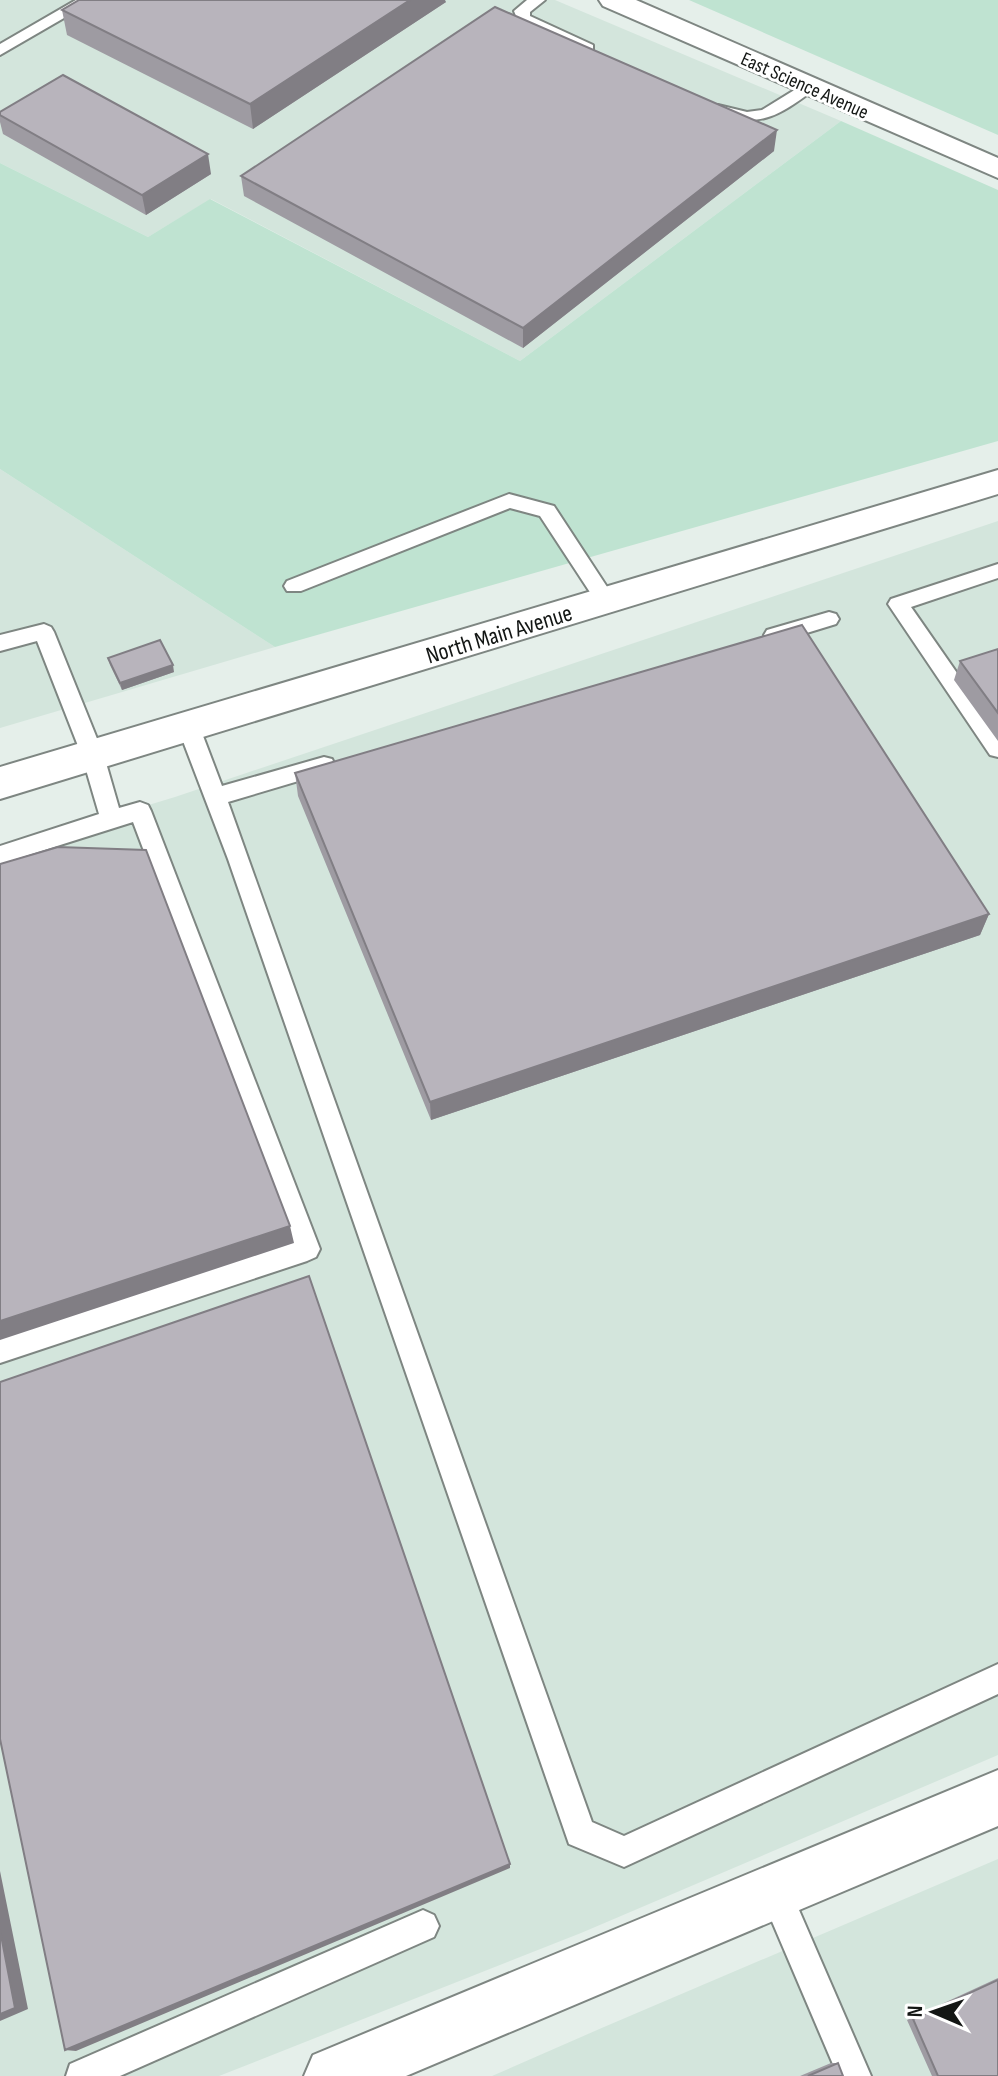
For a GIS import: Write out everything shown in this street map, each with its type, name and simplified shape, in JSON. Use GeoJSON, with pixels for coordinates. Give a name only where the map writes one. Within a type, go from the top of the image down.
{"type":"FeatureCollection","features":[{"type":"Feature","properties":{"kind":"street","name":"East Science Avenue"},"geometry":{"type":"LineString","coordinates":[[613,0],[998,169]]}},
{"type":"Feature","properties":{"kind":"street","name":"North Main Avenue"},"geometry":{"type":"LineString","coordinates":[[0,783],[998,482]]}},
{"type":"Feature","properties":{"kind":"street"},"geometry":{"type":"LineString","coordinates":[[334,2076],[998,1798]]}},
{"type":"Feature","properties":{"kind":"lane"},"geometry":{"type":"LineString","coordinates":[[0,50],[87,0]]}},
{"type":"Feature","properties":{"kind":"lane"},"geometry":{"type":"LineString","coordinates":[[537,0],[522,11],[523,18],[608,58]]}},
{"type":"Feature","properties":{"kind":"lane"},"geometry":{"type":"LineString","coordinates":[[707,105],[721,112],[749,118],[770,115],[809,86]]}},
{"type":"Feature","properties":{"kind":"lane"},"geometry":{"type":"LineString","coordinates":[[294,586],[509,501],[547,511],[606,601]]}},
{"type":"Feature","properties":{"kind":"lane"},"geometry":{"type":"LineString","coordinates":[[998,571],[898,604],[998,749]]}},
{"type":"Feature","properties":{"kind":"lane"},"geometry":{"type":"LineString","coordinates":[[752,641],[829,619]]}},
{"type":"Feature","properties":{"kind":"lane"},"geometry":{"type":"LineString","coordinates":[[0,643],[44,632],[93,756],[111,819]]}},
{"type":"Feature","properties":{"kind":"lane"},"geometry":{"type":"LineString","coordinates":[[189,728],[580,1833],[624,1852],[998,1679]]}},
{"type":"Feature","properties":{"kind":"lane"},"geometry":{"type":"LineString","coordinates":[[215,797],[338,761]]}},
{"type":"Feature","properties":{"kind":"lane"},"geometry":{"type":"LineString","coordinates":[[0,855],[140,811],[307,1249],[0,1350]]}},
{"type":"Feature","properties":{"kind":"lane"},"geometry":{"type":"LineString","coordinates":[[775,1891],[855,2076]]}},
{"type":"Feature","properties":{"kind":"lane"},"geometry":{"type":"LineString","coordinates":[[82,2076],[423,1926]]}},
{"type":"Feature","properties":{"kind":"shaded area"},"geometry":{"type":"Polygon","coordinates":[[[0,0],[555,0],[841,121],[520,361],[211,199],[148,237],[0,163],[0,0]]]}},
{"type":"Feature","properties":{"kind":"shaded area"},"geometry":{"type":"Polygon","coordinates":[[[0,469],[275,647],[0,728],[0,469]]]}},
{"type":"Feature","properties":{"kind":"shaded area"},"geometry":{"type":"Polygon","coordinates":[[[998,521],[998,1755],[581,1933],[219,2076],[0,2076],[0,850],[175,797],[998,521]]]}},
{"type":"Feature","properties":{"kind":"shaded area"},"geometry":{"type":"Polygon","coordinates":[[[998,1859],[998,2076],[492,2076],[604,2027],[998,1859]]]}},
{"type":"Feature","properties":{"kind":"green space"},"geometry":{"type":"Polygon","coordinates":[[[689,0],[998,0],[998,135],[689,0]]]}},
{"type":"Feature","properties":{"kind":"green space"},"geometry":{"type":"Polygon","coordinates":[[[841,121],[998,190],[998,441],[275,647],[0,469],[0,163],[148,237],[210,199],[520,361],[841,121]]]}},
{"type":"Feature","properties":{"kind":"building"},"geometry":{"type":"Polygon","coordinates":[[[79,0],[410,0],[250,104],[62,10],[79,0]]]}},
{"type":"Feature","properties":{"kind":"building"},"geometry":{"type":"Polygon","coordinates":[[[495,7],[777,130],[523,328],[241,176],[495,7]]]}},
{"type":"Feature","properties":{"kind":"building"},"geometry":{"type":"Polygon","coordinates":[[[63,75],[208,154],[142,195],[0,115],[0,112],[63,75]]]}},
{"type":"Feature","properties":{"kind":"building"},"geometry":{"type":"Polygon","coordinates":[[[802,625],[989,914],[430,1102],[295,773],[802,625]]]}},
{"type":"Feature","properties":{"kind":"building"},"geometry":{"type":"Polygon","coordinates":[[[160,640],[173,665],[120,683],[108,658],[160,640]]]}},
{"type":"Feature","properties":{"kind":"building"},"geometry":{"type":"Polygon","coordinates":[[[998,649],[998,713],[960,661],[998,649]]]}},
{"type":"Feature","properties":{"kind":"building"},"geometry":{"type":"Polygon","coordinates":[[[58,847],[146,850],[290,1226],[0,1321],[0,864],[58,847]]]}},
{"type":"Feature","properties":{"kind":"building"},"geometry":{"type":"Polygon","coordinates":[[[309,1276],[510,1864],[65,2050],[0,1739],[0,1382],[309,1276]]]}},
{"type":"Feature","properties":{"kind":"building"},"geometry":{"type":"Polygon","coordinates":[[[0,1930],[15,2008],[0,2014],[0,1930]]]}},
{"type":"Feature","properties":{"kind":"building"},"geometry":{"type":"Polygon","coordinates":[[[998,1980],[998,2076],[938,2076],[913,2019],[998,1980]]]}},
{"type":"Feature","properties":{"kind":"building"},"geometry":{"type":"Polygon","coordinates":[[[838,2063],[843,2076],[808,2076],[838,2063]]]}}]}
